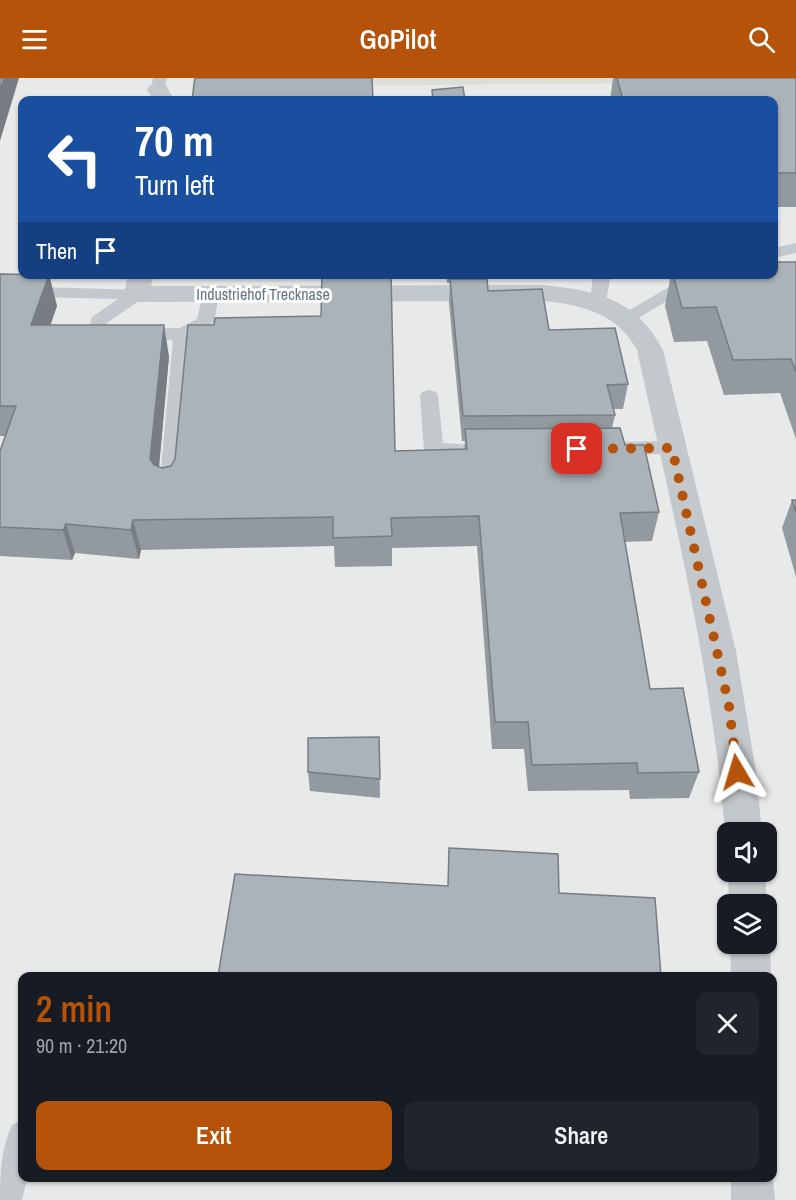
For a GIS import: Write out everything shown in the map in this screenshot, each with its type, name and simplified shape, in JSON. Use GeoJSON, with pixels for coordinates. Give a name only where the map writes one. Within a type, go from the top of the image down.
{"type":"FeatureCollection","features":[{"type":"Feature","properties":{"kind":"street","name":"Industriehof Trecknase"},"geometry":{"type":"LineString","coordinates":[[139,284],[210,294],[544,293],[599,303],[627,317],[637,326],[650,350],[729,706],[743,822]]}},
{"type":"Feature","properties":{"kind":"street"},"geometry":{"type":"LineString","coordinates":[[750,954],[751,972]]}},
{"type":"Feature","properties":{"kind":"street"},"geometry":{"type":"LineString","coordinates":[[753,1182],[753,1200]]}},
{"type":"Feature","properties":{"kind":"lane"},"geometry":{"type":"LineString","coordinates":[[778,252],[796,248]]}},
{"type":"Feature","properties":{"kind":"lane"},"geometry":{"type":"LineString","coordinates":[[599,303],[601,279]]}},
{"type":"Feature","properties":{"kind":"lane"},"geometry":{"type":"LineString","coordinates":[[627,317],[696,279]]}},
{"type":"Feature","properties":{"kind":"lane"},"geometry":{"type":"LineString","coordinates":[[0,291],[139,284]]}},
{"type":"Feature","properties":{"kind":"lane"},"geometry":{"type":"LineString","coordinates":[[139,284],[98,321],[97,334],[183,334],[205,322],[210,294]]}},
{"type":"Feature","properties":{"kind":"lane"},"geometry":{"type":"LineString","coordinates":[[169,489],[183,334]]}},
{"type":"Feature","properties":{"kind":"lane"},"geometry":{"type":"LineString","coordinates":[[429,396],[434,450],[482,450]]}},
{"type":"Feature","properties":{"kind":"lane"},"geometry":{"type":"LineString","coordinates":[[589,449],[672,448]]}},
{"type":"Feature","properties":{"kind":"lane"},"geometry":{"type":"LineString","coordinates":[[7,1200],[18,1152]]}},
{"type":"Feature","properties":{"kind":"shaded area"},"geometry":{"type":"Polygon","coordinates":[[[0,78],[218,78],[318,86],[796,82],[796,1200],[0,1200],[0,78]]]}},
{"type":"Feature","properties":{"kind":"shaded area"},"geometry":{"type":"Polygon","coordinates":[[[193,78],[796,78],[796,82],[318,86],[191,90],[193,78]]]}},
{"type":"Feature","properties":{"kind":"building"},"geometry":{"type":"Polygon","coordinates":[[[0,78],[4,78],[0,90],[0,78]]]}},
{"type":"Feature","properties":{"kind":"building"},"geometry":{"type":"Polygon","coordinates":[[[195,78],[372,78],[373,96],[193,96],[195,78]]]}},
{"type":"Feature","properties":{"kind":"building"},"geometry":{"type":"Polygon","coordinates":[[[617,78],[796,78],[796,173],[778,173],[778,96],[622,96],[617,78]]]}},
{"type":"Feature","properties":{"kind":"building"},"geometry":{"type":"Polygon","coordinates":[[[463,87],[464,96],[433,96],[432,90],[463,87]]]}},
{"type":"Feature","properties":{"kind":"building"},"geometry":{"type":"Polygon","coordinates":[[[778,262],[796,262],[796,372],[791,359],[733,360],[716,307],[682,308],[674,279],[778,279],[778,262]]]}},
{"type":"Feature","properties":{"kind":"building"},"geometry":{"type":"Polygon","coordinates":[[[0,274],[18,274],[18,279],[48,279],[31,325],[164,325],[150,459],[154,465],[162,468],[171,466],[175,459],[188,325],[214,325],[215,318],[321,316],[322,279],[391,279],[395,451],[467,449],[465,429],[620,428],[625,445],[644,445],[659,512],[620,513],[650,689],[683,688],[699,772],[638,773],[637,763],[532,765],[528,722],[495,722],[479,516],[391,518],[392,536],[333,538],[333,517],[133,520],[131,530],[66,524],[63,530],[0,527],[0,451],[16,406],[0,406],[0,274]]]}},
{"type":"Feature","properties":{"kind":"building"},"geometry":{"type":"Polygon","coordinates":[[[450,279],[487,279],[488,291],[542,289],[549,330],[615,328],[628,384],[607,385],[615,415],[463,416],[450,279]]]}},
{"type":"Feature","properties":{"kind":"building"},"geometry":{"type":"Polygon","coordinates":[[[792,500],[796,500],[796,512],[792,500]]]}},
{"type":"Feature","properties":{"kind":"building"},"geometry":{"type":"Polygon","coordinates":[[[379,737],[380,779],[308,772],[308,738],[379,737]]]}},
{"type":"Feature","properties":{"kind":"building"},"geometry":{"type":"Polygon","coordinates":[[[449,848],[558,854],[559,893],[655,898],[661,972],[219,972],[235,874],[448,886],[449,848]]]}},
{"type":"Feature","properties":{"kind":"route"},"geometry":{"type":"LineString","coordinates":[[577,449],[672,448],[702,575],[729,706],[737,772]]}}]}
